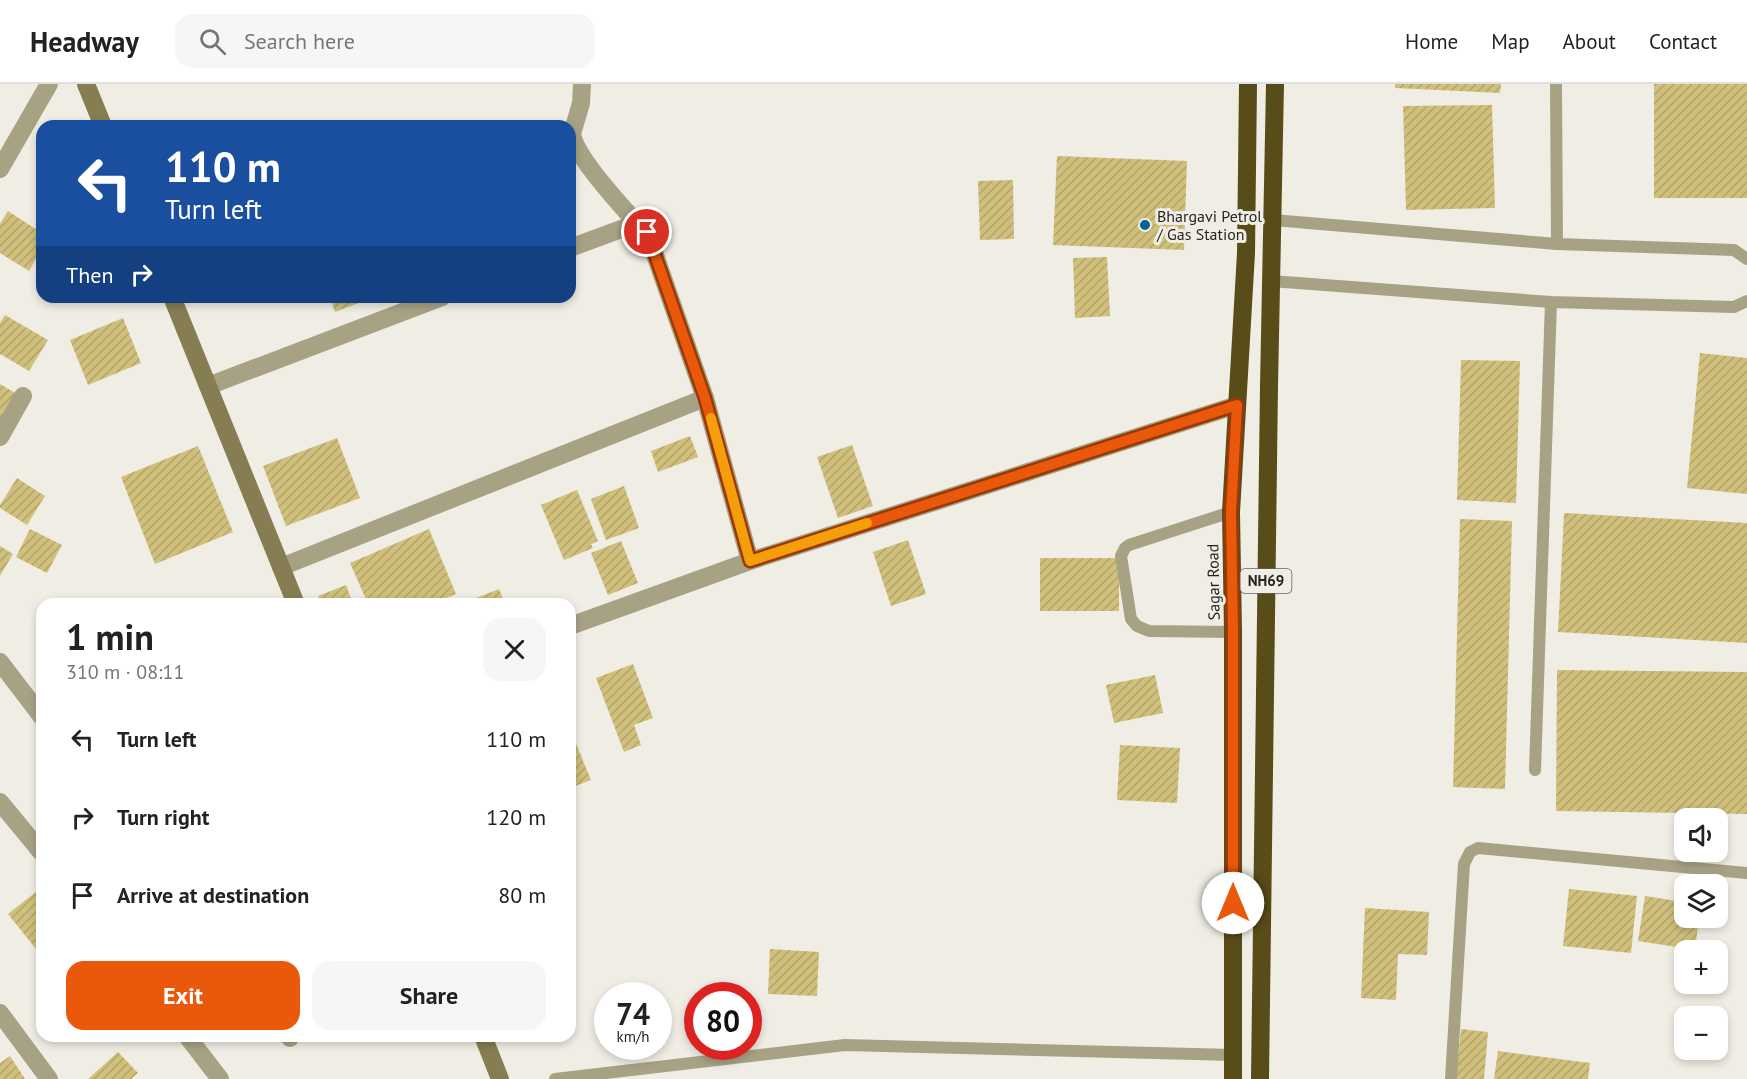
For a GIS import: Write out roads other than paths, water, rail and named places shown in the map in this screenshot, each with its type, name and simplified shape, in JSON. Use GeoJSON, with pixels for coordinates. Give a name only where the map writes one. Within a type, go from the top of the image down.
{"type":"FeatureCollection","features":[{"type":"Feature","properties":{"kind":"highway","name":"Sagar Road"},"geometry":{"type":"LineString","coordinates":[[1233,1079],[1231,512],[1246,253],[1248,84]]}},
{"type":"Feature","properties":{"kind":"highway","name":"NH69"},"geometry":{"type":"LineString","coordinates":[[1260,1079],[1275,84]]}},
{"type":"Feature","properties":{"kind":"main road"},"geometry":{"type":"LineString","coordinates":[[86,84],[101,120]]}},
{"type":"Feature","properties":{"kind":"main road"},"geometry":{"type":"LineString","coordinates":[[174,303],[294,598]]}},
{"type":"Feature","properties":{"kind":"main road"},"geometry":{"type":"LineString","coordinates":[[485,1042],[500,1079]]}},
{"type":"Feature","properties":{"kind":"street"},"geometry":{"type":"LineString","coordinates":[[0,169],[49,84]]}},
{"type":"Feature","properties":{"kind":"street"},"geometry":{"type":"LineString","coordinates":[[576,121],[581,103],[582,84]]}},
{"type":"Feature","properties":{"kind":"street"},"geometry":{"type":"LineString","coordinates":[[576,146],[583,159],[639,226],[647,232],[705,398],[750,561]]}},
{"type":"Feature","properties":{"kind":"street"},"geometry":{"type":"LineString","coordinates":[[576,246],[632,225],[639,226]]}},
{"type":"Feature","properties":{"kind":"street"},"geometry":{"type":"LineString","coordinates":[[1246,253],[1272,255]]}},
{"type":"Feature","properties":{"kind":"street"},"geometry":{"type":"LineString","coordinates":[[208,386],[426,303]]}},
{"type":"Feature","properties":{"kind":"street"},"geometry":{"type":"LineString","coordinates":[[0,437],[23,396]]}},
{"type":"Feature","properties":{"kind":"street"},"geometry":{"type":"LineString","coordinates":[[281,567],[705,398]]}},
{"type":"Feature","properties":{"kind":"street"},"geometry":{"type":"LineString","coordinates":[[576,624],[750,561],[1237,405]]}},
{"type":"Feature","properties":{"kind":"street"},"geometry":{"type":"LineString","coordinates":[[0,662],[36,709]]}},
{"type":"Feature","properties":{"kind":"street"},"geometry":{"type":"LineString","coordinates":[[0,802],[36,846]]}},
{"type":"Feature","properties":{"kind":"street"},"geometry":{"type":"LineString","coordinates":[[0,1013],[49,1079]]}},
{"type":"Feature","properties":{"kind":"street"},"geometry":{"type":"LineString","coordinates":[[192,1042],[220,1079]]}},
{"type":"Feature","properties":{"kind":"lane"},"geometry":{"type":"LineString","coordinates":[[1556,84],[1557,244]]}},
{"type":"Feature","properties":{"kind":"lane"},"geometry":{"type":"LineString","coordinates":[[1273,220],[1557,244],[1734,250],[1747,259]]}},
{"type":"Feature","properties":{"kind":"lane"},"geometry":{"type":"LineString","coordinates":[[1271,281],[1551,302],[1734,307],[1747,301]]}},
{"type":"Feature","properties":{"kind":"lane"},"geometry":{"type":"LineString","coordinates":[[1536,770],[1551,302]]}},
{"type":"Feature","properties":{"kind":"lane"},"geometry":{"type":"LineString","coordinates":[[1231,512],[1129,545],[1121,556],[1131,619],[1137,626],[1149,631],[1233,632]]}},
{"type":"Feature","properties":{"kind":"lane"},"geometry":{"type":"LineString","coordinates":[[1451,1079],[1464,864],[1470,852],[1478,848],[1747,873]]}},
{"type":"Feature","properties":{"kind":"lane"},"geometry":{"type":"LineString","coordinates":[[555,1079],[845,1045],[1234,1055]]}},
{"type":"Feature","properties":{"kind":"place","name":"Bhargavi Petrol / Gas Station"},"geometry":{"type":"Point","coordinates":[1145,225]}}]}
